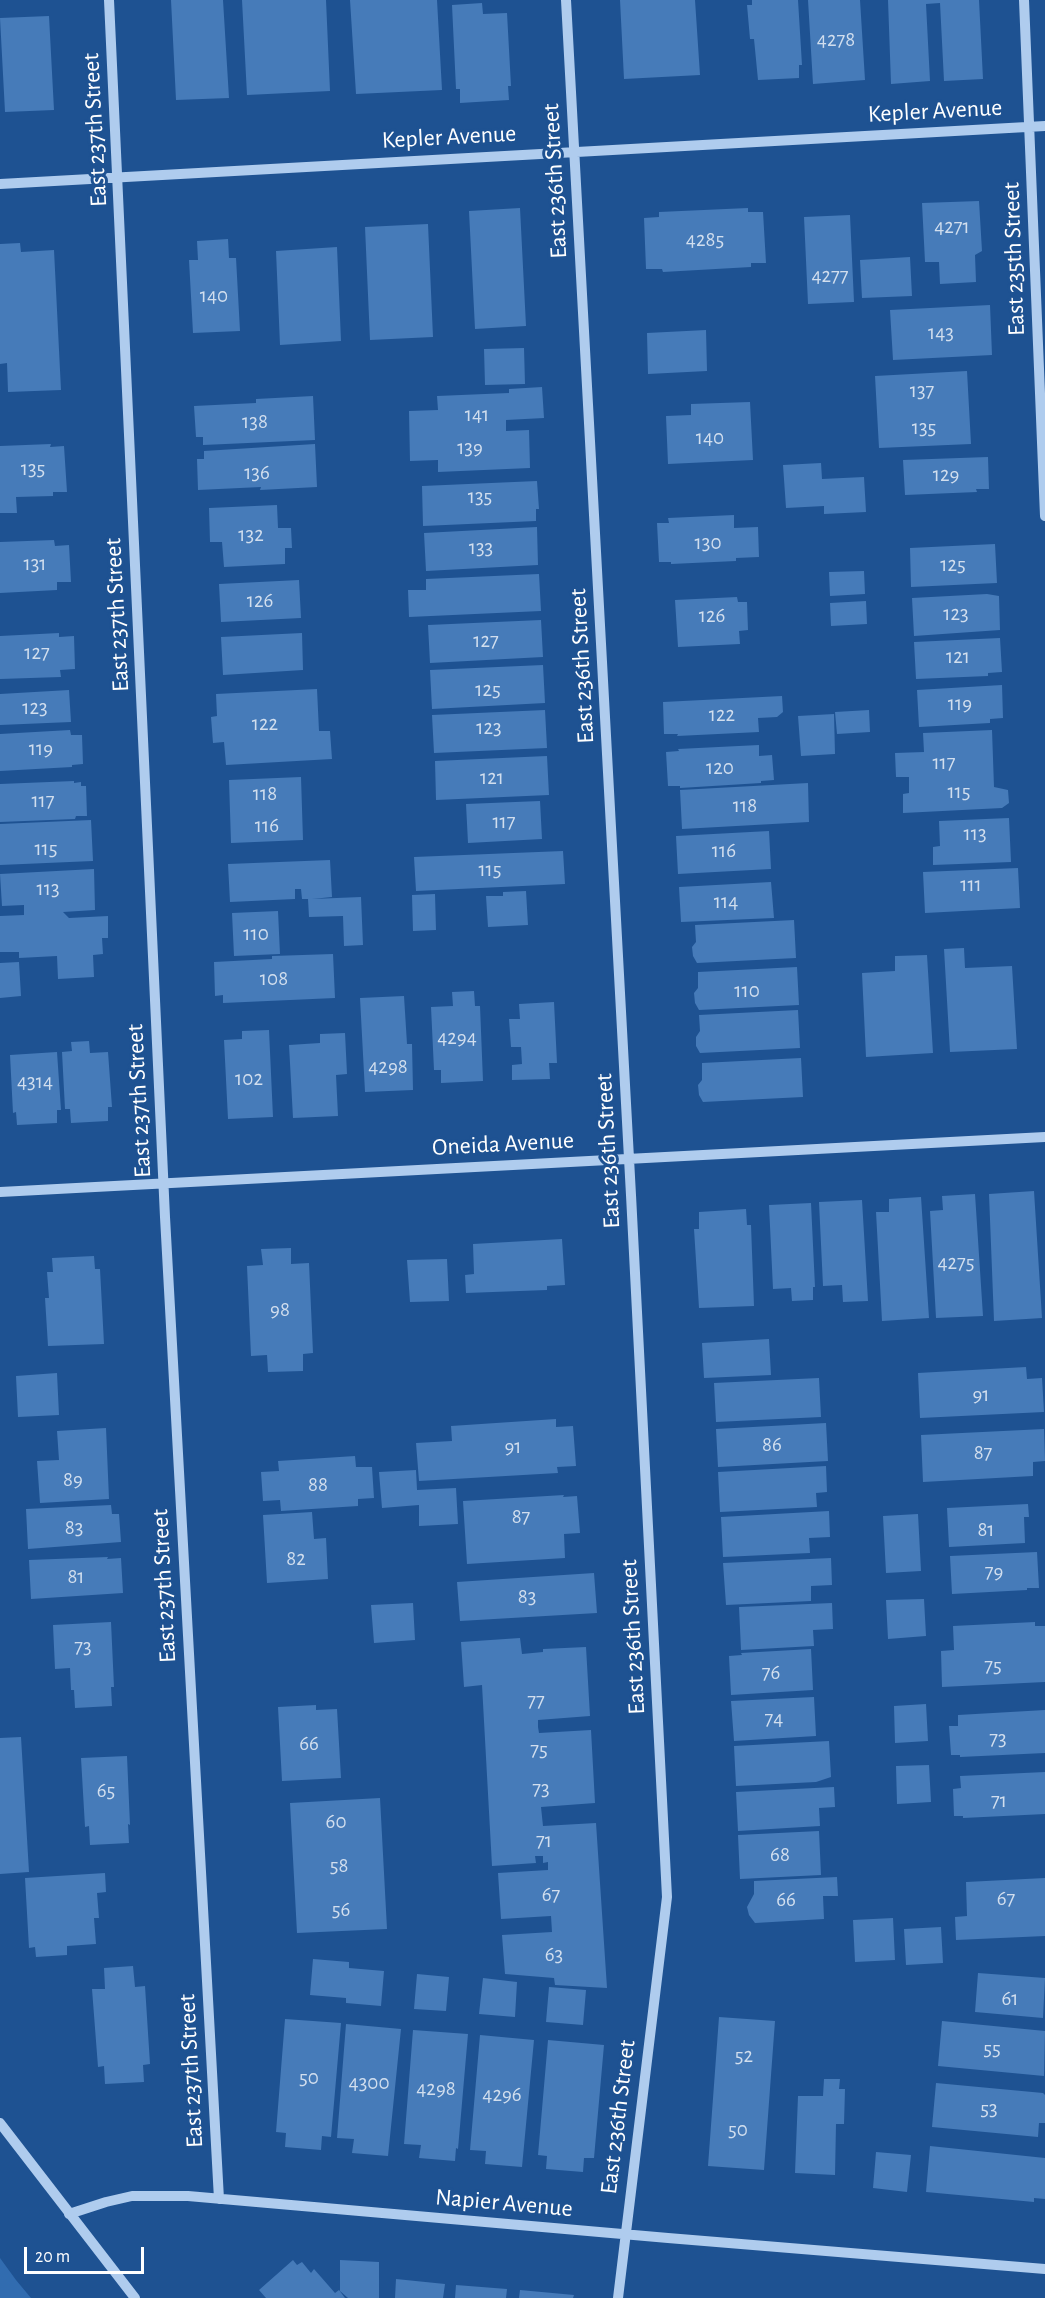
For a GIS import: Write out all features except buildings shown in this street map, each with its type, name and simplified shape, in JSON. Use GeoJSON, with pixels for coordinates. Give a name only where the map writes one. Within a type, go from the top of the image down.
{"type":"FeatureCollection","features":[{"type":"Feature","properties":{"kind":"street","name":"East 237th Street"},"geometry":{"type":"LineString","coordinates":[[109,0],[164,1183],[219,2199]]}},
{"type":"Feature","properties":{"kind":"street","name":"East 236th Street"},"geometry":{"type":"LineString","coordinates":[[566,0],[667,1897],[618,2298]]}},
{"type":"Feature","properties":{"kind":"street","name":"East 235th Street"},"geometry":{"type":"LineString","coordinates":[[1024,0],[1045,516]]}},
{"type":"Feature","properties":{"kind":"street","name":"Kepler Avenue"},"geometry":{"type":"LineString","coordinates":[[0,184],[1045,126]]}},
{"type":"Feature","properties":{"kind":"street","name":"Oneida Avenue"},"geometry":{"type":"LineString","coordinates":[[0,1192],[629,1157],[1045,1137]]}},
{"type":"Feature","properties":{"kind":"street"},"geometry":{"type":"LineString","coordinates":[[0,2123],[135,2298]]}},
{"type":"Feature","properties":{"kind":"street","name":"Napier Avenue"},"geometry":{"type":"LineString","coordinates":[[69,2214],[132,2196],[157,2195],[1045,2269]]}},
{"type":"Feature","properties":{"kind":"shaded area"},"geometry":{"type":"Polygon","coordinates":[[[0,2258],[16,2280],[31,2298],[0,2298],[0,2258]]]}}]}
